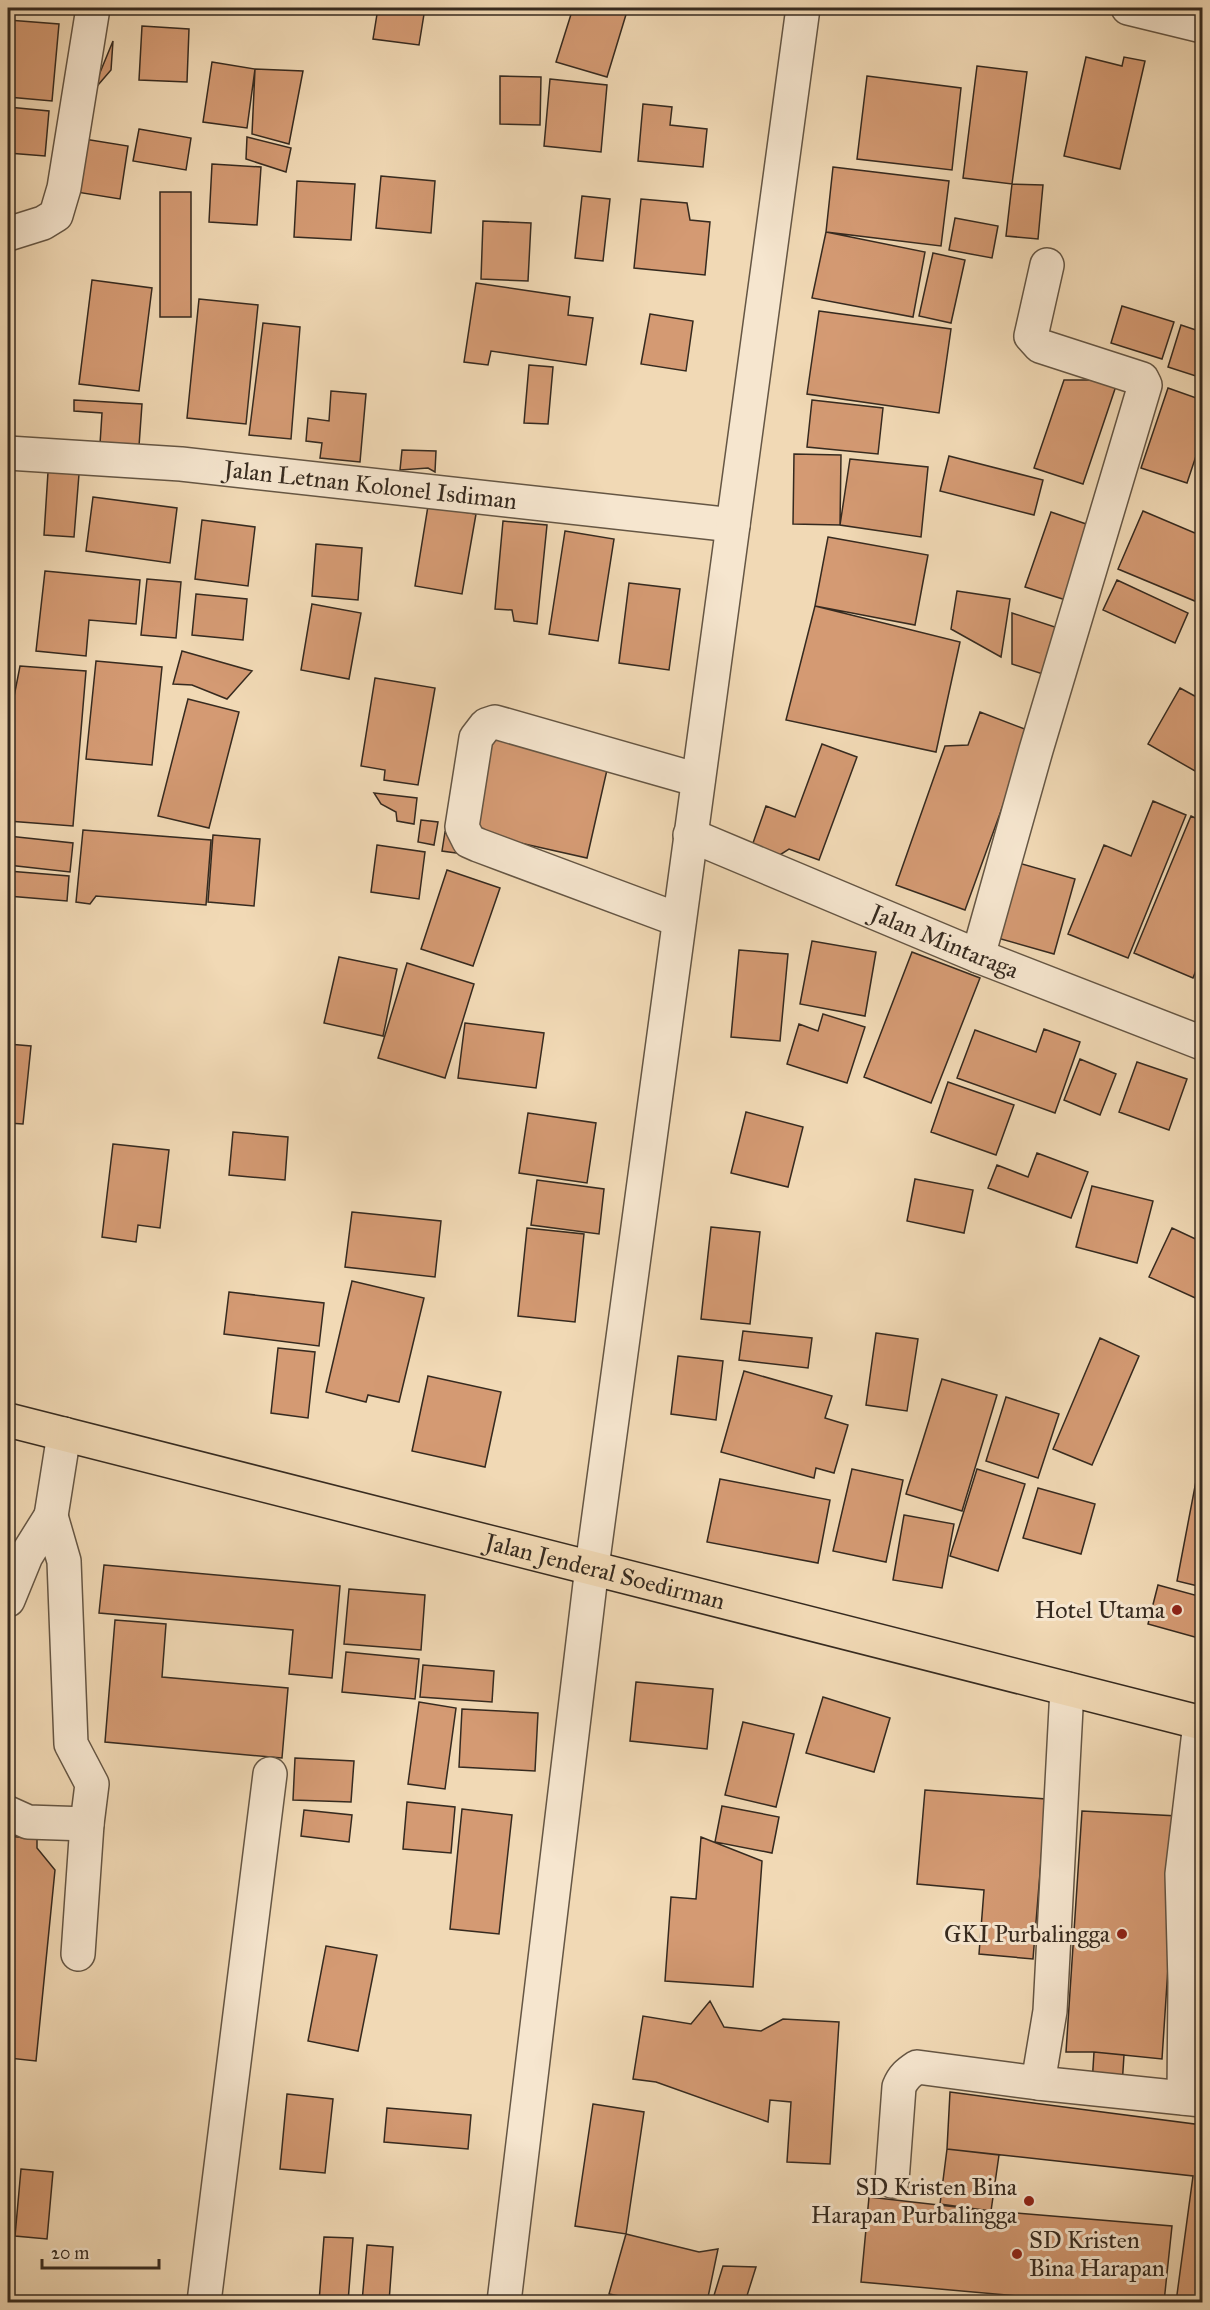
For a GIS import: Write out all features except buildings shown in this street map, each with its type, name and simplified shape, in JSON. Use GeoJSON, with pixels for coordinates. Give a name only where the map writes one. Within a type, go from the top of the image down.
{"type":"FeatureCollection","features":[{"type":"Feature","properties":{"kind":"main road","name":"Jalan Jenderal Soedirman"},"geometry":{"type":"LineString","coordinates":[[8,1420],[1201,1723]]}},
{"type":"Feature","properties":{"kind":"street"},"geometry":{"type":"LineString","coordinates":[[8,234],[43,223],[56,215],[64,188],[93,8]]}},
{"type":"Feature","properties":{"kind":"street"},"geometry":{"type":"LineString","coordinates":[[504,2302],[591,1568],[803,8]]}},
{"type":"Feature","properties":{"kind":"street"},"geometry":{"type":"LineString","coordinates":[[1128,8],[1203,26]]}},
{"type":"Feature","properties":{"kind":"street"},"geometry":{"type":"LineString","coordinates":[[978,956],[1036,750],[1145,385],[1142,379],[1040,346],[1032,340],[1047,266]]}},
{"type":"Feature","properties":{"kind":"street","name":"Jalan Letnan Kolonel Isdiman"},"geometry":{"type":"LineString","coordinates":[[8,453],[180,464],[733,525]]}},
{"type":"Feature","properties":{"kind":"street"},"geometry":{"type":"LineString","coordinates":[[679,920],[478,845],[469,841],[462,827],[476,738],[486,725],[495,722],[698,780]]}},
{"type":"Feature","properties":{"kind":"street","name":"Jalan Mintaraga"},"geometry":{"type":"LineString","coordinates":[[690,835],[978,956],[1203,1043]]}},
{"type":"Feature","properties":{"kind":"street"},"geometry":{"type":"LineString","coordinates":[[8,1600],[26,1556],[51,1516],[64,1434]]}},
{"type":"Feature","properties":{"kind":"street"},"geometry":{"type":"LineString","coordinates":[[51,1516],[64,1561],[71,1744],[92,1784],[78,1954]]}},
{"type":"Feature","properties":{"kind":"street"},"geometry":{"type":"LineString","coordinates":[[1038,2083],[1050,2011],[1067,1689]]}},
{"type":"Feature","properties":{"kind":"street"},"geometry":{"type":"LineString","coordinates":[[892,2181],[899,2087],[903,2078],[916,2067],[1038,2083],[1193,2099],[1185,1982],[1182,1874],[1201,1723]]}},
{"type":"Feature","properties":{"kind":"street"},"geometry":{"type":"LineString","coordinates":[[204,2302],[270,1774]]}},
{"type":"Feature","properties":{"kind":"street"},"geometry":{"type":"LineString","coordinates":[[8,1813],[28,1822],[87,1824]]}},
{"type":"Feature","properties":{"kind":"place","name":"Hotel Utama"},"geometry":{"type":"Point","coordinates":[1177,1610]}},
{"type":"Feature","properties":{"kind":"place","name":"GKI Purbalingga"},"geometry":{"type":"Point","coordinates":[1122,1934]}},
{"type":"Feature","properties":{"kind":"place","name":"SD Kristen Bina Harapan Purbalingga"},"geometry":{"type":"Point","coordinates":[1029,2201]}},
{"type":"Feature","properties":{"kind":"place","name":"SD Kristen Bina Harapan"},"geometry":{"type":"Point","coordinates":[1017,2254]}}]}
